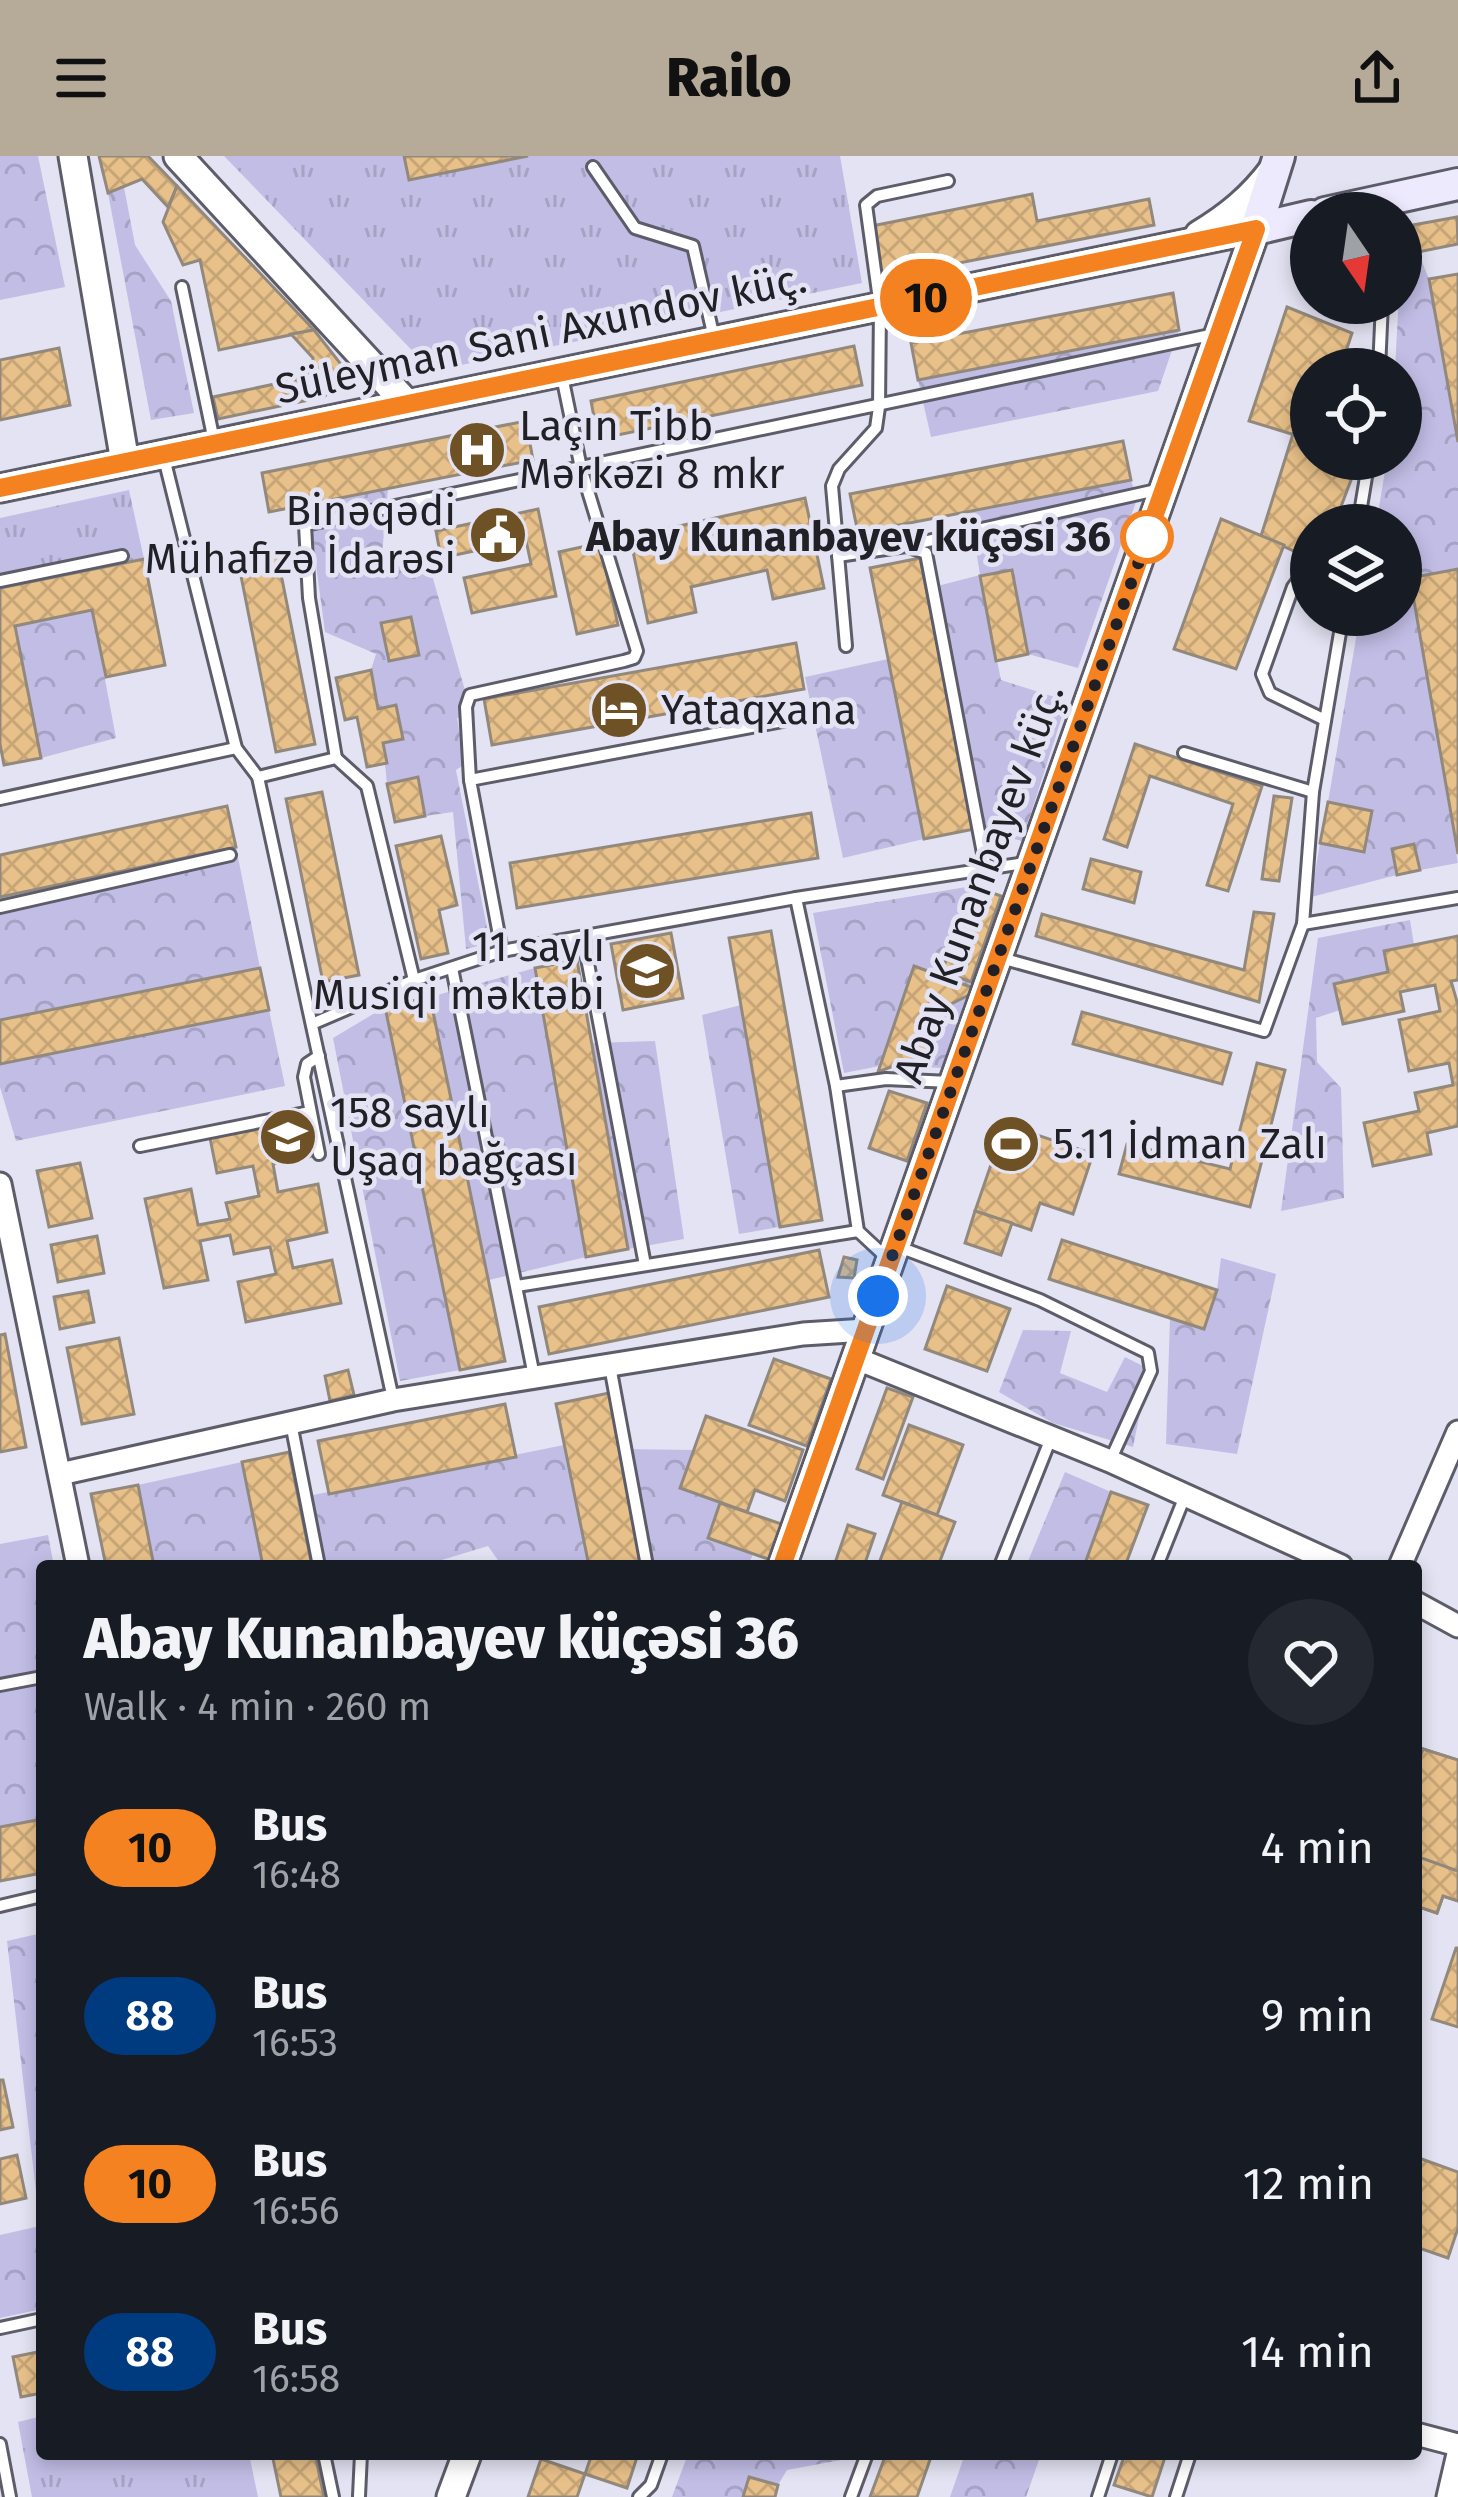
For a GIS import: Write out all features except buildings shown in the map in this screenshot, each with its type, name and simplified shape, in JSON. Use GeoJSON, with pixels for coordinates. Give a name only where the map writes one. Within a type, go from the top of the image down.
{"type":"FeatureCollection","features":[{"type":"Feature","properties":{"kind":"main road"},"geometry":{"type":"LineString","coordinates":[[1256,229],[1277,161]]}},
{"type":"Feature","properties":{"kind":"main road"},"geometry":{"type":"LineString","coordinates":[[1422,193],[1458,184]]}},
{"type":"Feature","properties":{"kind":"main road","name":"Süleyman Sani Axundov küç."},"geometry":{"type":"LineString","coordinates":[[1256,229],[1290,221]]}},
{"type":"Feature","properties":{"kind":"street"},"geometry":{"type":"LineString","coordinates":[[73,156],[125,462]]}},
{"type":"Feature","properties":{"kind":"street"},"geometry":{"type":"LineString","coordinates":[[178,156],[406,403]]}},
{"type":"Feature","properties":{"kind":"street"},"geometry":{"type":"LineString","coordinates":[[1176,248],[1237,210],[1256,193],[1277,161]]}},
{"type":"Feature","properties":{"kind":"street","name":"Süleyman Sani Axundov küç."},"geometry":{"type":"LineString","coordinates":[[0,488],[1256,229]]}},
{"type":"Feature","properties":{"kind":"street","name":"Abay Kunanbayev küç."},"geometry":{"type":"LineString","coordinates":[[784,1560],[1256,229]]}},
{"type":"Feature","properties":{"kind":"street"},"geometry":{"type":"LineString","coordinates":[[0,1184],[77,1560]]}},
{"type":"Feature","properties":{"kind":"street"},"geometry":{"type":"LineString","coordinates":[[60,1474],[393,1400],[802,1334],[866,1330]]}},
{"type":"Feature","properties":{"kind":"street"},"geometry":{"type":"LineString","coordinates":[[855,1358],[1110,1461],[1328,1560]]}},
{"type":"Feature","properties":{"kind":"street"},"geometry":{"type":"LineString","coordinates":[[1403,1560],[1458,1432]]}},
{"type":"Feature","properties":{"kind":"street"},"geometry":{"type":"LineString","coordinates":[[1422,1606],[1458,1626]]}},
{"type":"Feature","properties":{"kind":"street"},"geometry":{"type":"LineString","coordinates":[[1422,2436],[1458,2449],[1452,2495]]}},
{"type":"Feature","properties":{"kind":"street"},"geometry":{"type":"LineString","coordinates":[[452,2497],[465,2460]]}},
{"type":"Feature","properties":{"kind":"lane"},"geometry":{"type":"LineString","coordinates":[[592,167],[635,228],[693,246],[715,341]]}},
{"type":"Feature","properties":{"kind":"lane"},"geometry":{"type":"LineString","coordinates":[[846,646],[832,486],[839,469],[876,428],[879,407],[880,307],[866,205],[878,196],[948,182]]}},
{"type":"Feature","properties":{"kind":"lane"},"geometry":{"type":"LineString","coordinates":[[182,287],[214,444]]}},
{"type":"Feature","properties":{"kind":"lane"},"geometry":{"type":"LineString","coordinates":[[414,980],[367,786],[336,758],[309,598],[305,525],[1219,333]]}},
{"type":"Feature","properties":{"kind":"lane"},"geometry":{"type":"LineString","coordinates":[[502,951],[470,780],[466,707],[470,694],[624,662],[637,651],[580,468],[561,373]]}},
{"type":"Feature","properties":{"kind":"lane"},"geometry":{"type":"LineString","coordinates":[[163,455],[236,748],[258,777],[393,1400]]}},
{"type":"Feature","properties":{"kind":"lane"},"geometry":{"type":"LineString","coordinates":[[838,556],[906,546],[1164,488]]}},
{"type":"Feature","properties":{"kind":"lane"},"geometry":{"type":"LineString","coordinates":[[906,546],[926,553],[986,869]]}},
{"type":"Feature","properties":{"kind":"lane"},"geometry":{"type":"LineString","coordinates":[[0,581],[122,556]]}},
{"type":"Feature","properties":{"kind":"lane"},"geometry":{"type":"LineString","coordinates":[[1290,593],[1262,674],[1270,693],[1325,720]]}},
{"type":"Feature","properties":{"kind":"lane"},"geometry":{"type":"LineString","coordinates":[[998,957],[1264,1031],[1303,924],[1313,793],[1339,636]]}},
{"type":"Feature","properties":{"kind":"lane"},"geometry":{"type":"LineString","coordinates":[[470,780],[783,721]]}},
{"type":"Feature","properties":{"kind":"lane"},"geometry":{"type":"LineString","coordinates":[[0,799],[236,748]]}},
{"type":"Feature","properties":{"kind":"lane"},"geometry":{"type":"LineString","coordinates":[[1184,753],[1313,793]]}},
{"type":"Feature","properties":{"kind":"lane"},"geometry":{"type":"LineString","coordinates":[[258,777],[336,758]]}},
{"type":"Feature","properties":{"kind":"lane"},"geometry":{"type":"LineString","coordinates":[[0,908],[230,855]]}},
{"type":"Feature","properties":{"kind":"lane"},"geometry":{"type":"LineString","coordinates":[[312,1024],[414,980],[502,951],[1031,862]]}},
{"type":"Feature","properties":{"kind":"lane"},"geometry":{"type":"LineString","coordinates":[[796,898],[836,1086],[858,1231]]}},
{"type":"Feature","properties":{"kind":"lane"},"geometry":{"type":"LineString","coordinates":[[1303,924],[1458,898]]}},
{"type":"Feature","properties":{"kind":"lane"},"geometry":{"type":"LineString","coordinates":[[583,937],[645,1265]]}},
{"type":"Feature","properties":{"kind":"lane"},"geometry":{"type":"LineString","coordinates":[[452,968],[535,1378]]}},
{"type":"Feature","properties":{"kind":"lane"},"geometry":{"type":"LineString","coordinates":[[319,1056],[307,1064],[304,1077],[319,1154]]}},
{"type":"Feature","properties":{"kind":"lane"},"geometry":{"type":"LineString","coordinates":[[836,1086],[886,1078],[953,1082]]}},
{"type":"Feature","properties":{"kind":"lane"},"geometry":{"type":"LineString","coordinates":[[140,1146],[310,1112]]}},
{"type":"Feature","properties":{"kind":"lane"},"geometry":{"type":"LineString","coordinates":[[517,1286],[858,1231],[893,1253],[1040,1300],[1148,1353],[1151,1372],[1110,1461]]}},
{"type":"Feature","properties":{"kind":"lane"},"geometry":{"type":"LineString","coordinates":[[610,1366],[646,1560]]}},
{"type":"Feature","properties":{"kind":"lane"},"geometry":{"type":"LineString","coordinates":[[291,1423],[318,1560]]}},
{"type":"Feature","properties":{"kind":"lane"},"geometry":{"type":"LineString","coordinates":[[1002,1560],[1051,1438]]}},
{"type":"Feature","properties":{"kind":"lane"},"geometry":{"type":"LineString","coordinates":[[1159,1560],[1185,1495]]}},
{"type":"Feature","properties":{"kind":"lane"},"geometry":{"type":"LineString","coordinates":[[0,1685],[36,1678]]}},
{"type":"Feature","properties":{"kind":"lane"},"geometry":{"type":"LineString","coordinates":[[0,1906],[36,1897]]}},
{"type":"Feature","properties":{"kind":"lane"},"geometry":{"type":"LineString","coordinates":[[0,2328],[36,2320]]}},
{"type":"Feature","properties":{"kind":"lane"},"geometry":{"type":"LineString","coordinates":[[0,2444],[10,2497]]}},
{"type":"Feature","properties":{"kind":"lane"},"geometry":{"type":"LineString","coordinates":[[325,2460],[332,2493],[360,2497],[362,2460]]}},
{"type":"Feature","properties":{"kind":"lane"},"geometry":{"type":"LineString","coordinates":[[639,2497],[651,2485],[660,2460]]}},
{"type":"Feature","properties":{"kind":"lane"},"geometry":{"type":"LineString","coordinates":[[851,2497],[865,2460]]}},
{"type":"Feature","properties":{"kind":"lane"},"geometry":{"type":"LineString","coordinates":[[1098,2497],[1110,2460]]}},
{"type":"Feature","properties":{"kind":"lane"},"geometry":{"type":"LineString","coordinates":[[1176,2497],[1188,2460]]}},
{"type":"Feature","properties":{"kind":"green space"},"geometry":{"type":"Polygon","coordinates":[[[0,156],[38,156],[65,287],[0,300],[0,156]]]}},
{"type":"Feature","properties":{"kind":"green space"},"geometry":{"type":"Polygon","coordinates":[[[224,156],[840,156],[862,283],[432,371],[224,156]]]}},
{"type":"Feature","properties":{"kind":"green space"},"geometry":{"type":"Polygon","coordinates":[[[124,187],[135,245],[171,301],[194,413],[151,420],[108,193],[124,187]]]}},
{"type":"Feature","properties":{"kind":"green space"},"geometry":{"type":"Polygon","coordinates":[[[1422,262],[1458,442],[1458,569],[1422,576],[1422,504],[1380,504],[1384,480],[1422,480],[1422,348],[1396,348],[1397,324],[1422,324],[1422,262]]]}},
{"type":"Feature","properties":{"kind":"green space"},"geometry":{"type":"Polygon","coordinates":[[[1179,330],[1158,391],[931,437],[918,380],[1179,330]]]}},
{"type":"Feature","properties":{"kind":"green space"},"geometry":{"type":"Polygon","coordinates":[[[1131,480],[1137,499],[1078,668],[1028,654],[1012,570],[980,576],[1001,680],[1067,701],[1022,841],[974,829],[926,589],[980,575],[970,511],[1131,480]]]}},
{"type":"Feature","properties":{"kind":"green space"},"geometry":{"type":"Polygon","coordinates":[[[388,489],[381,565],[430,568],[472,715],[457,718],[465,764],[456,770],[490,943],[466,949],[453,812],[425,816],[417,778],[387,784],[383,743],[403,738],[396,706],[378,709],[371,670],[376,654],[325,632],[308,505],[388,489]]]}},
{"type":"Feature","properties":{"kind":"green space"},"geometry":{"type":"Polygon","coordinates":[[[129,490],[144,559],[0,588],[0,518],[129,490]]]}},
{"type":"Feature","properties":{"kind":"green space"},"geometry":{"type":"Polygon","coordinates":[[[92,610],[116,738],[41,758],[15,626],[92,610]]]}},
{"type":"Feature","properties":{"kind":"green space"},"geometry":{"type":"Polygon","coordinates":[[[1356,636],[1420,636],[1458,863],[1420,870],[1414,844],[1392,850],[1397,875],[1311,897],[1320,843],[1364,851],[1371,812],[1328,802],[1356,636]]]}},
{"type":"Feature","properties":{"kind":"green space"},"geometry":{"type":"Polygon","coordinates":[[[888,659],[924,839],[843,858],[805,677],[888,659]]]}},
{"type":"Feature","properties":{"kind":"green space"},"geometry":{"type":"Polygon","coordinates":[[[236,847],[260,968],[0,1020],[0,897],[236,847]]]}},
{"type":"Feature","properties":{"kind":"green space"},"geometry":{"type":"Polygon","coordinates":[[[972,886],[942,971],[971,982],[942,1068],[885,1065],[844,1073],[813,913],[972,886]]]}},
{"type":"Feature","properties":{"kind":"green space"},"geometry":{"type":"Polygon","coordinates":[[[1410,920],[1414,945],[1385,951],[1388,972],[1335,984],[1340,1010],[1316,1018],[1317,1062],[1341,1088],[1344,1198],[1281,1211],[1318,938],[1410,920]]]}},
{"type":"Feature","properties":{"kind":"green space"},"geometry":{"type":"Polygon","coordinates":[[[535,968],[586,1257],[489,1280],[430,997],[535,968]]]}},
{"type":"Feature","properties":{"kind":"green space"},"geometry":{"type":"Polygon","coordinates":[[[741,1005],[780,1227],[739,1234],[702,1015],[741,1005]]]}},
{"type":"Feature","properties":{"kind":"green space"},"geometry":{"type":"Polygon","coordinates":[[[385,1007],[460,1370],[400,1381],[333,1038],[385,1007]]]}},
{"type":"Feature","properties":{"kind":"green space"},"geometry":{"type":"Polygon","coordinates":[[[269,1010],[285,1086],[16,1141],[0,1087],[0,1064],[269,1010]]]}},
{"type":"Feature","properties":{"kind":"green space"},"geometry":{"type":"Polygon","coordinates":[[[655,1041],[684,1239],[628,1249],[592,1043],[655,1041]]]}},
{"type":"Feature","properties":{"kind":"green space"},"geometry":{"type":"Polygon","coordinates":[[[1221,1258],[1276,1274],[1237,1454],[1166,1444],[1170,1318],[1204,1329],[1221,1258]]]}},
{"type":"Feature","properties":{"kind":"green space"},"geometry":{"type":"Polygon","coordinates":[[[1023,1330],[1071,1331],[1060,1373],[1107,1392],[1125,1357],[1149,1369],[1133,1447],[1053,1423],[999,1392],[1023,1330]]]}},
{"type":"Feature","properties":{"kind":"green space"},"geometry":{"type":"Polygon","coordinates":[[[564,1445],[587,1560],[498,1560],[488,1546],[442,1560],[311,1560],[298,1498],[564,1445]]]}},
{"type":"Feature","properties":{"kind":"green space"},"geometry":{"type":"Polygon","coordinates":[[[620,1449],[694,1450],[681,1488],[720,1503],[708,1538],[753,1554],[750,1560],[643,1560],[620,1449]]]}},
{"type":"Feature","properties":{"kind":"green space"},"geometry":{"type":"Polygon","coordinates":[[[242,1462],[262,1560],[153,1560],[138,1485],[242,1462]]]}},
{"type":"Feature","properties":{"kind":"green space"},"geometry":{"type":"Polygon","coordinates":[[[1065,1472],[1111,1492],[1086,1560],[1028,1560],[1065,1472]]]}},
{"type":"Feature","properties":{"kind":"green space"},"geometry":{"type":"Polygon","coordinates":[[[48,1535],[53,1560],[36,1560],[36,1820],[0,1827],[0,1544],[48,1535]]]}},
{"type":"Feature","properties":{"kind":"green space"},"geometry":{"type":"Polygon","coordinates":[[[36,1934],[36,2191],[7,1941],[36,1934]]]}},
{"type":"Feature","properties":{"kind":"green space"},"geometry":{"type":"Polygon","coordinates":[[[36,2227],[36,2310],[0,2318],[0,2235],[36,2227]]]}},
{"type":"Feature","properties":{"kind":"green space"},"geometry":{"type":"Polygon","coordinates":[[[36,2418],[36,2460],[250,2460],[258,2497],[32,2497],[18,2422],[36,2418]]]}},
{"type":"Feature","properties":{"kind":"green space"},"geometry":{"type":"Polygon","coordinates":[[[686,2460],[841,2460],[787,2470],[778,2485],[749,2477],[743,2497],[672,2497],[686,2460]]]}},
{"type":"Feature","properties":{"kind":"green space"},"geometry":{"type":"Polygon","coordinates":[[[963,2460],[1039,2460],[1026,2497],[950,2497],[963,2460]]]}},
{"type":"Feature","properties":{"kind":"bus line","name":"10"},"geometry":{"type":"LineString","coordinates":[[0,488],[1256,229],[784,1560]]}},
{"type":"Feature","properties":{"kind":"place","name":"Laçın Tibb Mərkəzi 8 mkr"},"geometry":{"type":"Point","coordinates":[477,450]}},
{"type":"Feature","properties":{"kind":"place","name":"Binəqədi Mühafizə İdarəsi"},"geometry":{"type":"Point","coordinates":[498,535]}},
{"type":"Feature","properties":{"kind":"place","name":"Abay Kunanbayev küçəsi 36"},"geometry":{"type":"Point","coordinates":[1147,537]}},
{"type":"Feature","properties":{"kind":"place","name":"Yataqxana"},"geometry":{"type":"Point","coordinates":[619,710]}},
{"type":"Feature","properties":{"kind":"place","name":"11 saylı Musiqi məktəbi"},"geometry":{"type":"Point","coordinates":[647,971]}},
{"type":"Feature","properties":{"kind":"place","name":"158 saylı Uşaq bağçası"},"geometry":{"type":"Point","coordinates":[288,1137]}},
{"type":"Feature","properties":{"kind":"place","name":"5.11 İdman Zalı"},"geometry":{"type":"Point","coordinates":[1011,1144]}},
{"type":"Feature","properties":{"kind":"route"},"geometry":{"type":"LineString","coordinates":[[878,1296],[1150,530],[1147,537]]}}]}
